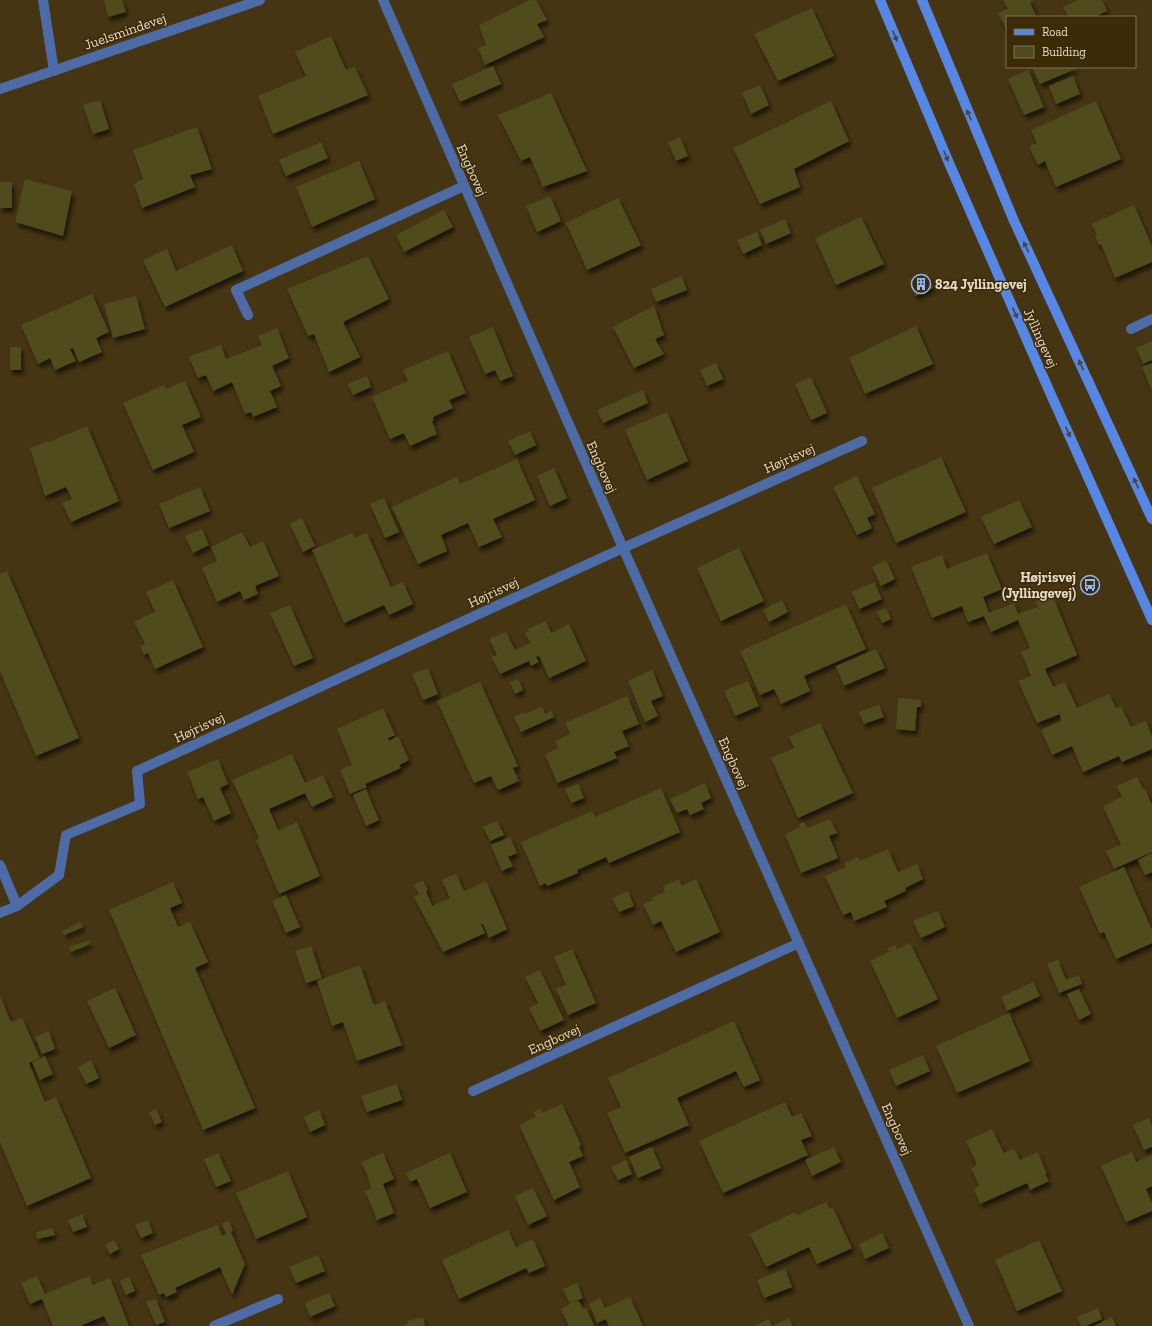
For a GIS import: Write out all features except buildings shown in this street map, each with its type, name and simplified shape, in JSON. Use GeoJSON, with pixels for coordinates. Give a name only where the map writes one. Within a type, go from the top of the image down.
{"type":"FeatureCollection","features":[{"type":"Feature","properties":{"kind":"street"},"geometry":{"type":"LineString","coordinates":[[43,0],[54,71]]}},
{"type":"Feature","properties":{"kind":"street","name":"Juelsmindevej"},"geometry":{"type":"LineString","coordinates":[[0,89],[260,0]]}},
{"type":"Feature","properties":{"kind":"street","name":"Engbovej"},"geometry":{"type":"LineString","coordinates":[[383,0],[623,548],[969,1326]]}},
{"type":"Feature","properties":{"kind":"street","name":"Jyllingevej"},"geometry":{"type":"LineString","coordinates":[[880,0],[949,163],[1152,620]]}},
{"type":"Feature","properties":{"kind":"street","name":"Jyllingevej"},"geometry":{"type":"LineString","coordinates":[[922,0],[1014,221],[1152,519]]}},
{"type":"Feature","properties":{"kind":"street"},"geometry":{"type":"LineString","coordinates":[[248,315],[236,290],[464,186]]}},
{"type":"Feature","properties":{"kind":"street"},"geometry":{"type":"LineString","coordinates":[[1131,329],[1152,319]]}},
{"type":"Feature","properties":{"kind":"street","name":"Højrisvej"},"geometry":{"type":"LineString","coordinates":[[17,906],[59,875],[66,834],[140,804],[137,771],[623,548],[862,441]]}},
{"type":"Feature","properties":{"kind":"street"},"geometry":{"type":"LineString","coordinates":[[0,865],[17,906],[0,913]]}},
{"type":"Feature","properties":{"kind":"street","name":"Engbovej"},"geometry":{"type":"LineString","coordinates":[[473,1091],[799,943]]}},
{"type":"Feature","properties":{"kind":"street"},"geometry":{"type":"LineString","coordinates":[[214,1326],[278,1299]]}},
{"type":"Feature","properties":{"kind":"place","name":"824 Jyllingevej"},"geometry":{"type":"Point","coordinates":[921,284]}},
{"type":"Feature","properties":{"kind":"place","name":"Højrisvej (Jyllingevej)"},"geometry":{"type":"Point","coordinates":[1090,585]}}]}
